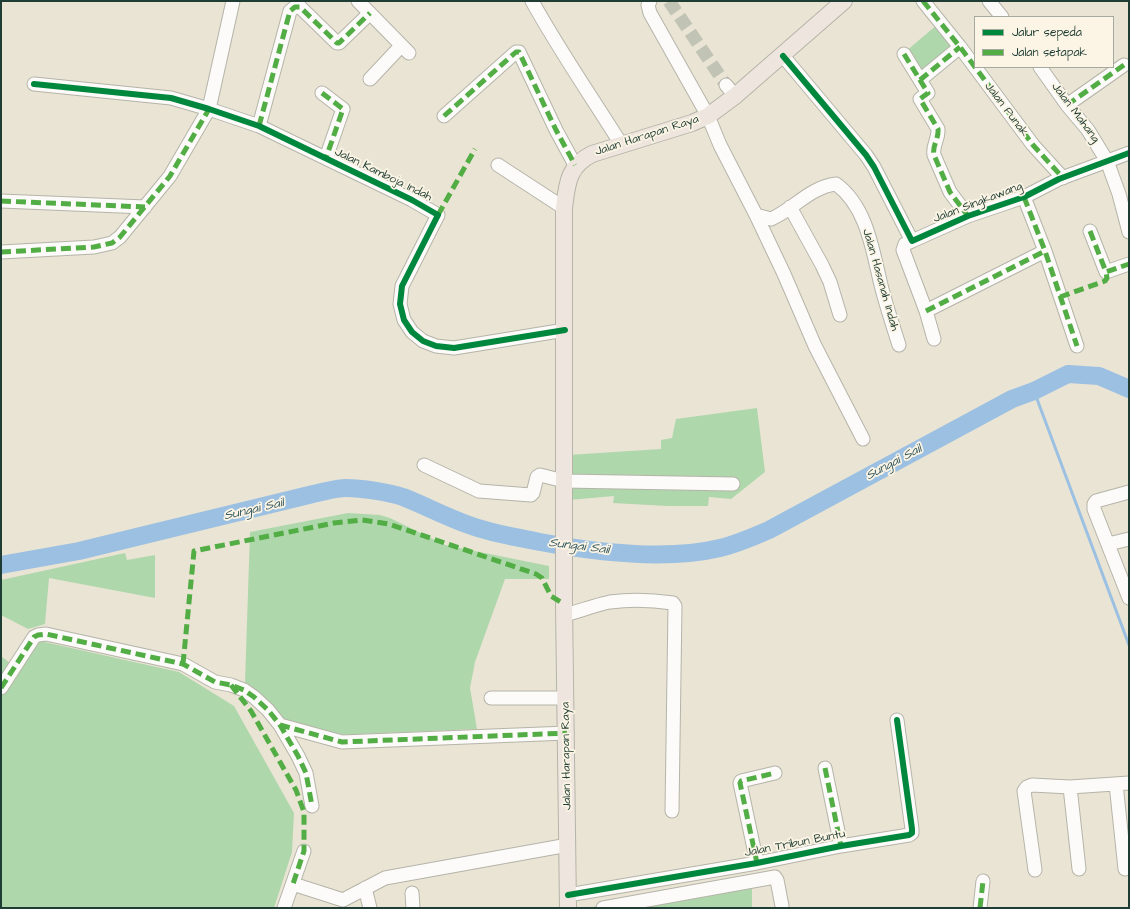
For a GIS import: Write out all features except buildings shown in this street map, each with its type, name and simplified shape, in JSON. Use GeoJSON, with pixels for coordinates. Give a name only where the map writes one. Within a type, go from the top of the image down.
{"type":"FeatureCollection","features":[{"type":"Feature","properties":{"kind":"main road","name":"Jalan Harapan Raya"},"geometry":{"type":"LineString","coordinates":[[576,165],[585,157],[592,154],[692,123],[708,116],[731,91],[783,56],[844,1]]}},
{"type":"Feature","properties":{"kind":"main road"},"geometry":{"type":"LineString","coordinates":[[564,488],[564,208],[567,186],[576,165]]}},
{"type":"Feature","properties":{"kind":"main road","name":"Jalan Harapan Raya"},"geometry":{"type":"LineString","coordinates":[[564,488],[568,902]]}},
{"type":"Feature","properties":{"kind":"street"},"geometry":{"type":"LineString","coordinates":[[1,252],[94,246],[112,243],[120,237],[170,176],[209,109],[233,1]]}},
{"type":"Feature","properties":{"kind":"street"},"geometry":{"type":"LineString","coordinates":[[358,1],[405,49],[370,79]]}},
{"type":"Feature","properties":{"kind":"street"},"geometry":{"type":"LineString","coordinates":[[532,1],[552,38],[590,94],[621,144]]}},
{"type":"Feature","properties":{"kind":"street"},"geometry":{"type":"LineString","coordinates":[[650,1],[648,5],[650,13],[708,116],[720,145],[784,274],[815,346],[863,439]]}},
{"type":"Feature","properties":{"kind":"street","name":"Jalan Punak"},"geometry":{"type":"LineString","coordinates":[[923,1],[974,66]]}},
{"type":"Feature","properties":{"kind":"street"},"geometry":{"type":"LineString","coordinates":[[989,1],[1001,16]]}},
{"type":"Feature","properties":{"kind":"street"},"geometry":{"type":"LineString","coordinates":[[259,126],[290,11],[300,7],[337,43],[339,43],[370,13]]}},
{"type":"Feature","properties":{"kind":"street"},"geometry":{"type":"LineString","coordinates":[[920,80],[960,47]]}},
{"type":"Feature","properties":{"kind":"street"},"geometry":{"type":"LineString","coordinates":[[444,116],[516,52],[519,52],[556,130],[576,165]]}},
{"type":"Feature","properties":{"kind":"street"},"geometry":{"type":"LineString","coordinates":[[904,54],[928,93],[920,99],[938,129],[939,134],[933,149],[934,155],[950,192],[968,216]]}},
{"type":"Feature","properties":{"kind":"street"},"geometry":{"type":"LineString","coordinates":[[783,56],[866,155],[874,167],[912,241],[905,244],[902,250],[926,311],[934,339]]}},
{"type":"Feature","properties":{"kind":"street"},"geometry":{"type":"LineString","coordinates":[[1067,104],[1124,65]]}},
{"type":"Feature","properties":{"kind":"street","name":"Jalan Punak"},"geometry":{"type":"LineString","coordinates":[[975,68],[1033,146],[1063,178]]}},
{"type":"Feature","properties":{"kind":"street","name":"Jalan Mahang"},"geometry":{"type":"LineString","coordinates":[[1041,68],[1088,130],[1108,161],[1129,232]]}},
{"type":"Feature","properties":{"kind":"street","name":"Jalan Kamboja Indah"},"geometry":{"type":"LineString","coordinates":[[34,84],[171,98],[209,109],[259,126],[412,200],[438,215],[402,286],[400,304],[404,320],[412,332],[423,341],[436,346],[454,348],[565,330]]}},
{"type":"Feature","properties":{"kind":"street"},"geometry":{"type":"LineString","coordinates":[[322,93],[343,109],[326,158]]}},
{"type":"Feature","properties":{"kind":"street","name":"Jalan Singkawang"},"geometry":{"type":"LineString","coordinates":[[912,241],[968,216],[1024,197],[1063,178],[1129,153]]}},
{"type":"Feature","properties":{"kind":"street"},"geometry":{"type":"LineString","coordinates":[[498,165],[564,208]]}},
{"type":"Feature","properties":{"kind":"street","name":"Jalan Hasanah Indah"},"geometry":{"type":"LineString","coordinates":[[756,215],[771,219],[823,187],[836,184],[842,189],[863,219],[898,345]]}},
{"type":"Feature","properties":{"kind":"street"},"geometry":{"type":"LineString","coordinates":[[1024,197],[1045,250],[1077,346]]}},
{"type":"Feature","properties":{"kind":"street"},"geometry":{"type":"LineString","coordinates":[[1,201],[145,207]]}},
{"type":"Feature","properties":{"kind":"street"},"geometry":{"type":"LineString","coordinates":[[790,207],[830,282],[840,316]]}},
{"type":"Feature","properties":{"kind":"street"},"geometry":{"type":"LineString","coordinates":[[1090,231],[1106,272],[1129,264]]}},
{"type":"Feature","properties":{"kind":"street"},"geometry":{"type":"LineString","coordinates":[[926,311],[1045,250]]}},
{"type":"Feature","properties":{"kind":"street"},"geometry":{"type":"LineString","coordinates":[[424,465],[482,492],[531,495],[533,493],[537,477],[540,475],[564,488],[733,484]]}},
{"type":"Feature","properties":{"kind":"street"},"geometry":{"type":"LineString","coordinates":[[1128,592],[1094,508],[1094,504],[1096,501],[1129,492]]}},
{"type":"Feature","properties":{"kind":"street"},"geometry":{"type":"LineString","coordinates":[[1108,544],[1129,539]]}},
{"type":"Feature","properties":{"kind":"street"},"geometry":{"type":"LineString","coordinates":[[564,609],[636,600],[661,601],[673,603],[675,606],[672,811]]}},
{"type":"Feature","properties":{"kind":"street"},"geometry":{"type":"LineString","coordinates":[[1,688],[34,637],[38,635],[46,634],[183,664],[215,682],[244,690],[268,710],[280,725],[306,773],[312,806]]}},
{"type":"Feature","properties":{"kind":"street"},"geometry":{"type":"LineString","coordinates":[[491,698],[566,698]]}},
{"type":"Feature","properties":{"kind":"street","name":"Jalan Tribun Buntu"},"geometry":{"type":"LineString","coordinates":[[568,902],[757,862],[909,835],[913,831],[897,720]]}},
{"type":"Feature","properties":{"kind":"street"},"geometry":{"type":"LineString","coordinates":[[280,725],[342,742],[567,733]]}},
{"type":"Feature","properties":{"kind":"street"},"geometry":{"type":"LineString","coordinates":[[825,768],[841,846]]}},
{"type":"Feature","properties":{"kind":"street"},"geometry":{"type":"LineString","coordinates":[[757,862],[740,783],[741,781],[775,773]]}},
{"type":"Feature","properties":{"kind":"street"},"geometry":{"type":"LineString","coordinates":[[1035,870],[1024,791],[1027,787],[1032,785],[1070,787],[1129,783]]}},
{"type":"Feature","properties":{"kind":"street"},"geometry":{"type":"LineString","coordinates":[[1116,784],[1126,847],[1125,869]]}},
{"type":"Feature","properties":{"kind":"street"},"geometry":{"type":"LineString","coordinates":[[1070,787],[1079,869]]}},
{"type":"Feature","properties":{"kind":"street"},"geometry":{"type":"LineString","coordinates":[[293,884],[339,900],[389,877],[568,846]]}},
{"type":"Feature","properties":{"kind":"street"},"geometry":{"type":"LineString","coordinates":[[284,908],[304,850]]}},
{"type":"Feature","properties":{"kind":"street"},"geometry":{"type":"LineString","coordinates":[[603,908],[775,877],[778,880],[782,906]]}},
{"type":"Feature","properties":{"kind":"street"},"geometry":{"type":"LineString","coordinates":[[980,908],[983,881]]}},
{"type":"Feature","properties":{"kind":"street"},"geometry":{"type":"LineString","coordinates":[[365,888],[370,908]]}},
{"type":"Feature","properties":{"kind":"street"},"geometry":{"type":"LineString","coordinates":[[412,893],[413,908]]}},
{"type":"Feature","properties":{"kind":"green space"},"geometry":{"type":"Polygon","coordinates":[[[938,24],[955,46],[921,73],[905,52],[938,24]]]}},
{"type":"Feature","properties":{"kind":"green space"},"geometry":{"type":"Polygon","coordinates":[[[757,408],[765,472],[731,499],[709,497],[708,506],[667,506],[613,503],[614,496],[569,500],[568,455],[661,449],[661,440],[672,438],[676,419],[757,408]]]}},
{"type":"Feature","properties":{"kind":"green space"},"geometry":{"type":"Polygon","coordinates":[[[348,513],[380,515],[390,518],[445,545],[549,566],[549,579],[505,579],[475,662],[470,688],[477,729],[339,735],[283,720],[245,682],[250,532],[348,513]]]}},
{"type":"Feature","properties":{"kind":"green space"},"geometry":{"type":"Polygon","coordinates":[[[125,553],[127,560],[155,555],[155,598],[49,578],[45,624],[28,629],[1,615],[1,580],[125,553]]]}},
{"type":"Feature","properties":{"kind":"green space"},"geometry":{"type":"Polygon","coordinates":[[[40,641],[179,672],[234,706],[294,813],[292,852],[274,908],[1,908],[1,656],[19,670],[40,641]]]}},
{"type":"Feature","properties":{"kind":"green space"},"geometry":{"type":"Polygon","coordinates":[[[752,884],[752,908],[585,908],[752,884]]]}},
{"type":"Feature","properties":{"kind":"waterway","name":"Sungai Sail"},"geometry":{"type":"LineString","coordinates":[[1,565],[79,551],[334,489],[346,488],[397,495],[480,529],[540,542],[583,549],[630,554],[677,554],[699,552],[733,544],[769,530],[1012,399],[1034,391],[1068,374],[1099,376],[1129,389]]}},
{"type":"Feature","properties":{"kind":"waterway"},"geometry":{"type":"LineString","coordinates":[[1034,391],[1129,645]]}},
{"type":"Feature","properties":{"kind":"tunnel"},"geometry":{"type":"LineString","coordinates":[[669,1],[726,85]]}},
{"type":"Feature","properties":{"kind":"marked path"},"geometry":{"type":"LineString","coordinates":[[923,1],[974,66]]}},
{"type":"Feature","properties":{"kind":"marked path"},"geometry":{"type":"LineString","coordinates":[[259,126],[290,11],[295,7],[300,7],[337,43],[339,43],[370,13]]}},
{"type":"Feature","properties":{"kind":"marked path"},"geometry":{"type":"LineString","coordinates":[[920,80],[960,47]]}},
{"type":"Feature","properties":{"kind":"marked path"},"geometry":{"type":"LineString","coordinates":[[444,116],[516,52],[519,52],[556,130],[575,165]]}},
{"type":"Feature","properties":{"kind":"marked path"},"geometry":{"type":"LineString","coordinates":[[904,54],[928,93],[920,99],[938,129],[934,155],[950,192],[968,216]]}},
{"type":"Feature","properties":{"kind":"marked path"},"geometry":{"type":"LineString","coordinates":[[1067,105],[1124,65]]}},
{"type":"Feature","properties":{"kind":"marked path"},"geometry":{"type":"LineString","coordinates":[[976,68],[1033,145],[1063,178]]}},
{"type":"Feature","properties":{"kind":"marked path"},"geometry":{"type":"LineString","coordinates":[[322,93],[343,109],[326,158]]}},
{"type":"Feature","properties":{"kind":"marked path"},"geometry":{"type":"LineString","coordinates":[[1,252],[94,247],[112,243],[120,237],[170,176],[209,109]]}},
{"type":"Feature","properties":{"kind":"marked path"},"geometry":{"type":"LineString","coordinates":[[438,215],[475,149]]}},
{"type":"Feature","properties":{"kind":"marked path"},"geometry":{"type":"LineString","coordinates":[[1024,197],[1045,251],[1077,346]]}},
{"type":"Feature","properties":{"kind":"marked path"},"geometry":{"type":"LineString","coordinates":[[1,201],[145,207]]}},
{"type":"Feature","properties":{"kind":"marked path"},"geometry":{"type":"LineString","coordinates":[[1090,231],[1106,272],[1129,264]]}},
{"type":"Feature","properties":{"kind":"marked path"},"geometry":{"type":"LineString","coordinates":[[926,311],[1045,251]]}},
{"type":"Feature","properties":{"kind":"marked path"},"geometry":{"type":"LineString","coordinates":[[1060,297],[1105,281],[1107,278],[1106,272]]}},
{"type":"Feature","properties":{"kind":"marked path"},"geometry":{"type":"LineString","coordinates":[[183,664],[194,551],[334,523],[362,520],[389,524],[536,574],[542,578],[551,596],[564,604]]}},
{"type":"Feature","properties":{"kind":"marked path"},"geometry":{"type":"LineString","coordinates":[[1,688],[34,637],[38,635],[46,634],[183,664],[215,682],[231,685],[244,690],[268,710],[280,725],[306,773],[312,806]]}},
{"type":"Feature","properties":{"kind":"marked path"},"geometry":{"type":"LineString","coordinates":[[231,685],[251,711],[296,790],[304,812],[304,851],[293,884]]}},
{"type":"Feature","properties":{"kind":"marked path"},"geometry":{"type":"LineString","coordinates":[[280,725],[342,742],[567,733]]}},
{"type":"Feature","properties":{"kind":"marked path"},"geometry":{"type":"LineString","coordinates":[[825,768],[841,846]]}},
{"type":"Feature","properties":{"kind":"marked path"},"geometry":{"type":"LineString","coordinates":[[757,863],[740,783],[741,781],[775,773]]}},
{"type":"Feature","properties":{"kind":"marked path"},"geometry":{"type":"LineString","coordinates":[[980,908],[983,881]]}},
{"type":"Feature","properties":{"kind":"cycle path"},"geometry":{"type":"LineString","coordinates":[[783,56],[866,155],[874,167],[912,241],[968,216],[1024,197],[1059,179],[1129,153]]}},
{"type":"Feature","properties":{"kind":"cycle path"},"geometry":{"type":"LineString","coordinates":[[34,84],[171,98],[209,109],[259,126],[412,200],[438,215],[402,286],[400,304],[404,320],[412,332],[423,341],[436,346],[454,348],[565,330]]}},
{"type":"Feature","properties":{"kind":"cycle path"},"geometry":{"type":"LineString","coordinates":[[568,895],[757,863],[841,846],[909,835],[912,833],[912,829],[897,720]]}}]}
